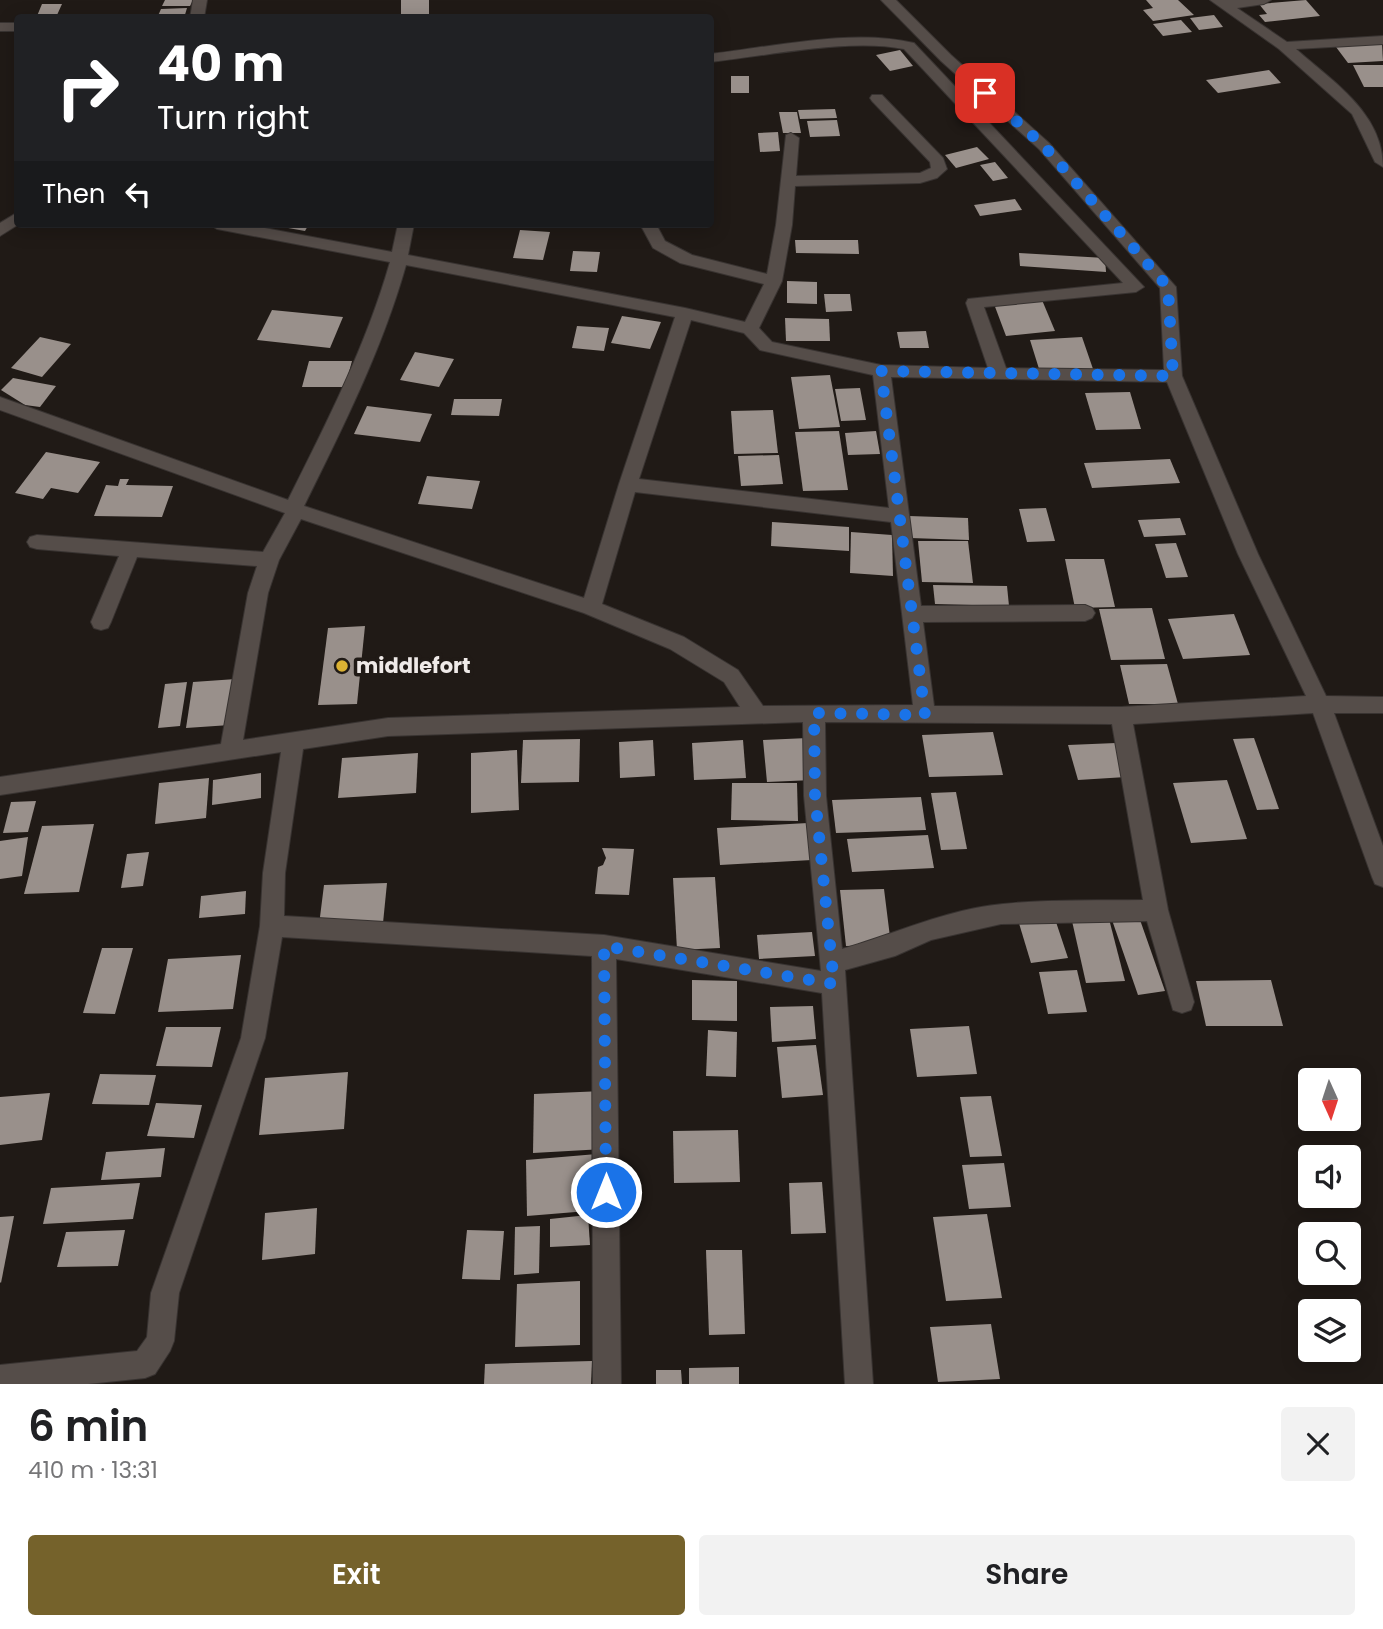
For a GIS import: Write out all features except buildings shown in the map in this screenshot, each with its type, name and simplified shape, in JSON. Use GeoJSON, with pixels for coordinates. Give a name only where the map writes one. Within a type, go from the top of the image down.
{"type":"FeatureCollection","features":[{"type":"Feature","properties":{"kind":"street"},"geometry":{"type":"LineString","coordinates":[[888,0],[946,58],[1044,146],[1168,287],[1173,376],[1248,554],[1320,704],[1383,877]]}},
{"type":"Feature","properties":{"kind":"street"},"geometry":{"type":"LineString","coordinates":[[1221,3],[1264,0]]}},
{"type":"Feature","properties":{"kind":"street"},"geometry":{"type":"LineString","coordinates":[[1221,3],[1284,46],[1358,111],[1380,153]]}},
{"type":"Feature","properties":{"kind":"street"},"geometry":{"type":"LineString","coordinates":[[1284,46],[1383,40]]}},
{"type":"Feature","properties":{"kind":"street"},"geometry":{"type":"LineString","coordinates":[[714,58],[834,44],[889,42],[909,46],[1136,287],[974,303],[999,374]]}},
{"type":"Feature","properties":{"kind":"street"},"geometry":{"type":"LineString","coordinates":[[788,181],[920,178],[932,175],[939,169],[938,161],[877,98]]}},
{"type":"Feature","properties":{"kind":"street"},"geometry":{"type":"LineString","coordinates":[[750,329],[774,281],[784,225],[791,138]]}},
{"type":"Feature","properties":{"kind":"street"},"geometry":{"type":"LineString","coordinates":[[0,231],[14,220]]}},
{"type":"Feature","properties":{"kind":"street"},"geometry":{"type":"LineString","coordinates":[[238,228],[685,313],[750,329],[766,346],[881,371],[1173,376]]}},
{"type":"Feature","properties":{"kind":"street"},"geometry":{"type":"LineString","coordinates":[[230,751],[258,593],[269,560],[358,374],[401,259],[405,228]]}},
{"type":"Feature","properties":{"kind":"street"},"geometry":{"type":"LineString","coordinates":[[650,228],[659,244],[686,259],[774,281]]}},
{"type":"Feature","properties":{"kind":"street"},"geometry":{"type":"LineString","coordinates":[[591,608],[628,484],[685,313]]}},
{"type":"Feature","properties":{"kind":"street"},"geometry":{"type":"LineString","coordinates":[[881,371],[925,715]]}},
{"type":"Feature","properties":{"kind":"street"},"geometry":{"type":"LineString","coordinates":[[0,402],[294,509],[591,608],[677,643],[731,676],[757,715]]}},
{"type":"Feature","properties":{"kind":"street"},"geometry":{"type":"LineString","coordinates":[[628,484],[900,516]]}},
{"type":"Feature","properties":{"kind":"street"},"geometry":{"type":"LineString","coordinates":[[37,542],[269,560]]}},
{"type":"Feature","properties":{"kind":"street"},"geometry":{"type":"LineString","coordinates":[[101,622],[131,549]]}},
{"type":"Feature","properties":{"kind":"street"},"geometry":{"type":"LineString","coordinates":[[912,614],[1085,612]]}},
{"type":"Feature","properties":{"kind":"street"},"geometry":{"type":"LineString","coordinates":[[0,786],[388,727],[814,713],[1121,716],[1320,704],[1383,705]]}},
{"type":"Feature","properties":{"kind":"street"},"geometry":{"type":"LineString","coordinates":[[814,713],[815,796],[832,973],[859,1384]]}},
{"type":"Feature","properties":{"kind":"street"},"geometry":{"type":"LineString","coordinates":[[1121,716],[1156,910],[1182,1002]]}},
{"type":"Feature","properties":{"kind":"street"},"geometry":{"type":"LineString","coordinates":[[0,1379],[61,1378],[145,1364],[160,1341],[165,1293],[253,1038],[272,926],[274,873],[293,741]]}},
{"type":"Feature","properties":{"kind":"street"},"geometry":{"type":"LineString","coordinates":[[272,926],[604,946],[832,973],[928,930],[1001,914],[1156,910]]}},
{"type":"Feature","properties":{"kind":"street"},"geometry":{"type":"LineString","coordinates":[[604,946],[607,1384]]}},
{"type":"Feature","properties":{"kind":"place","name":"middlefort"},"geometry":{"type":"Point","coordinates":[342,666]}},
{"type":"Feature","properties":{"kind":"route"},"geometry":{"type":"LineString","coordinates":[[606,1192],[604,946],[834,984],[815,796],[814,713],[925,715],[881,371],[1173,376],[1168,287],[1044,146],[985,93]]}}]}
